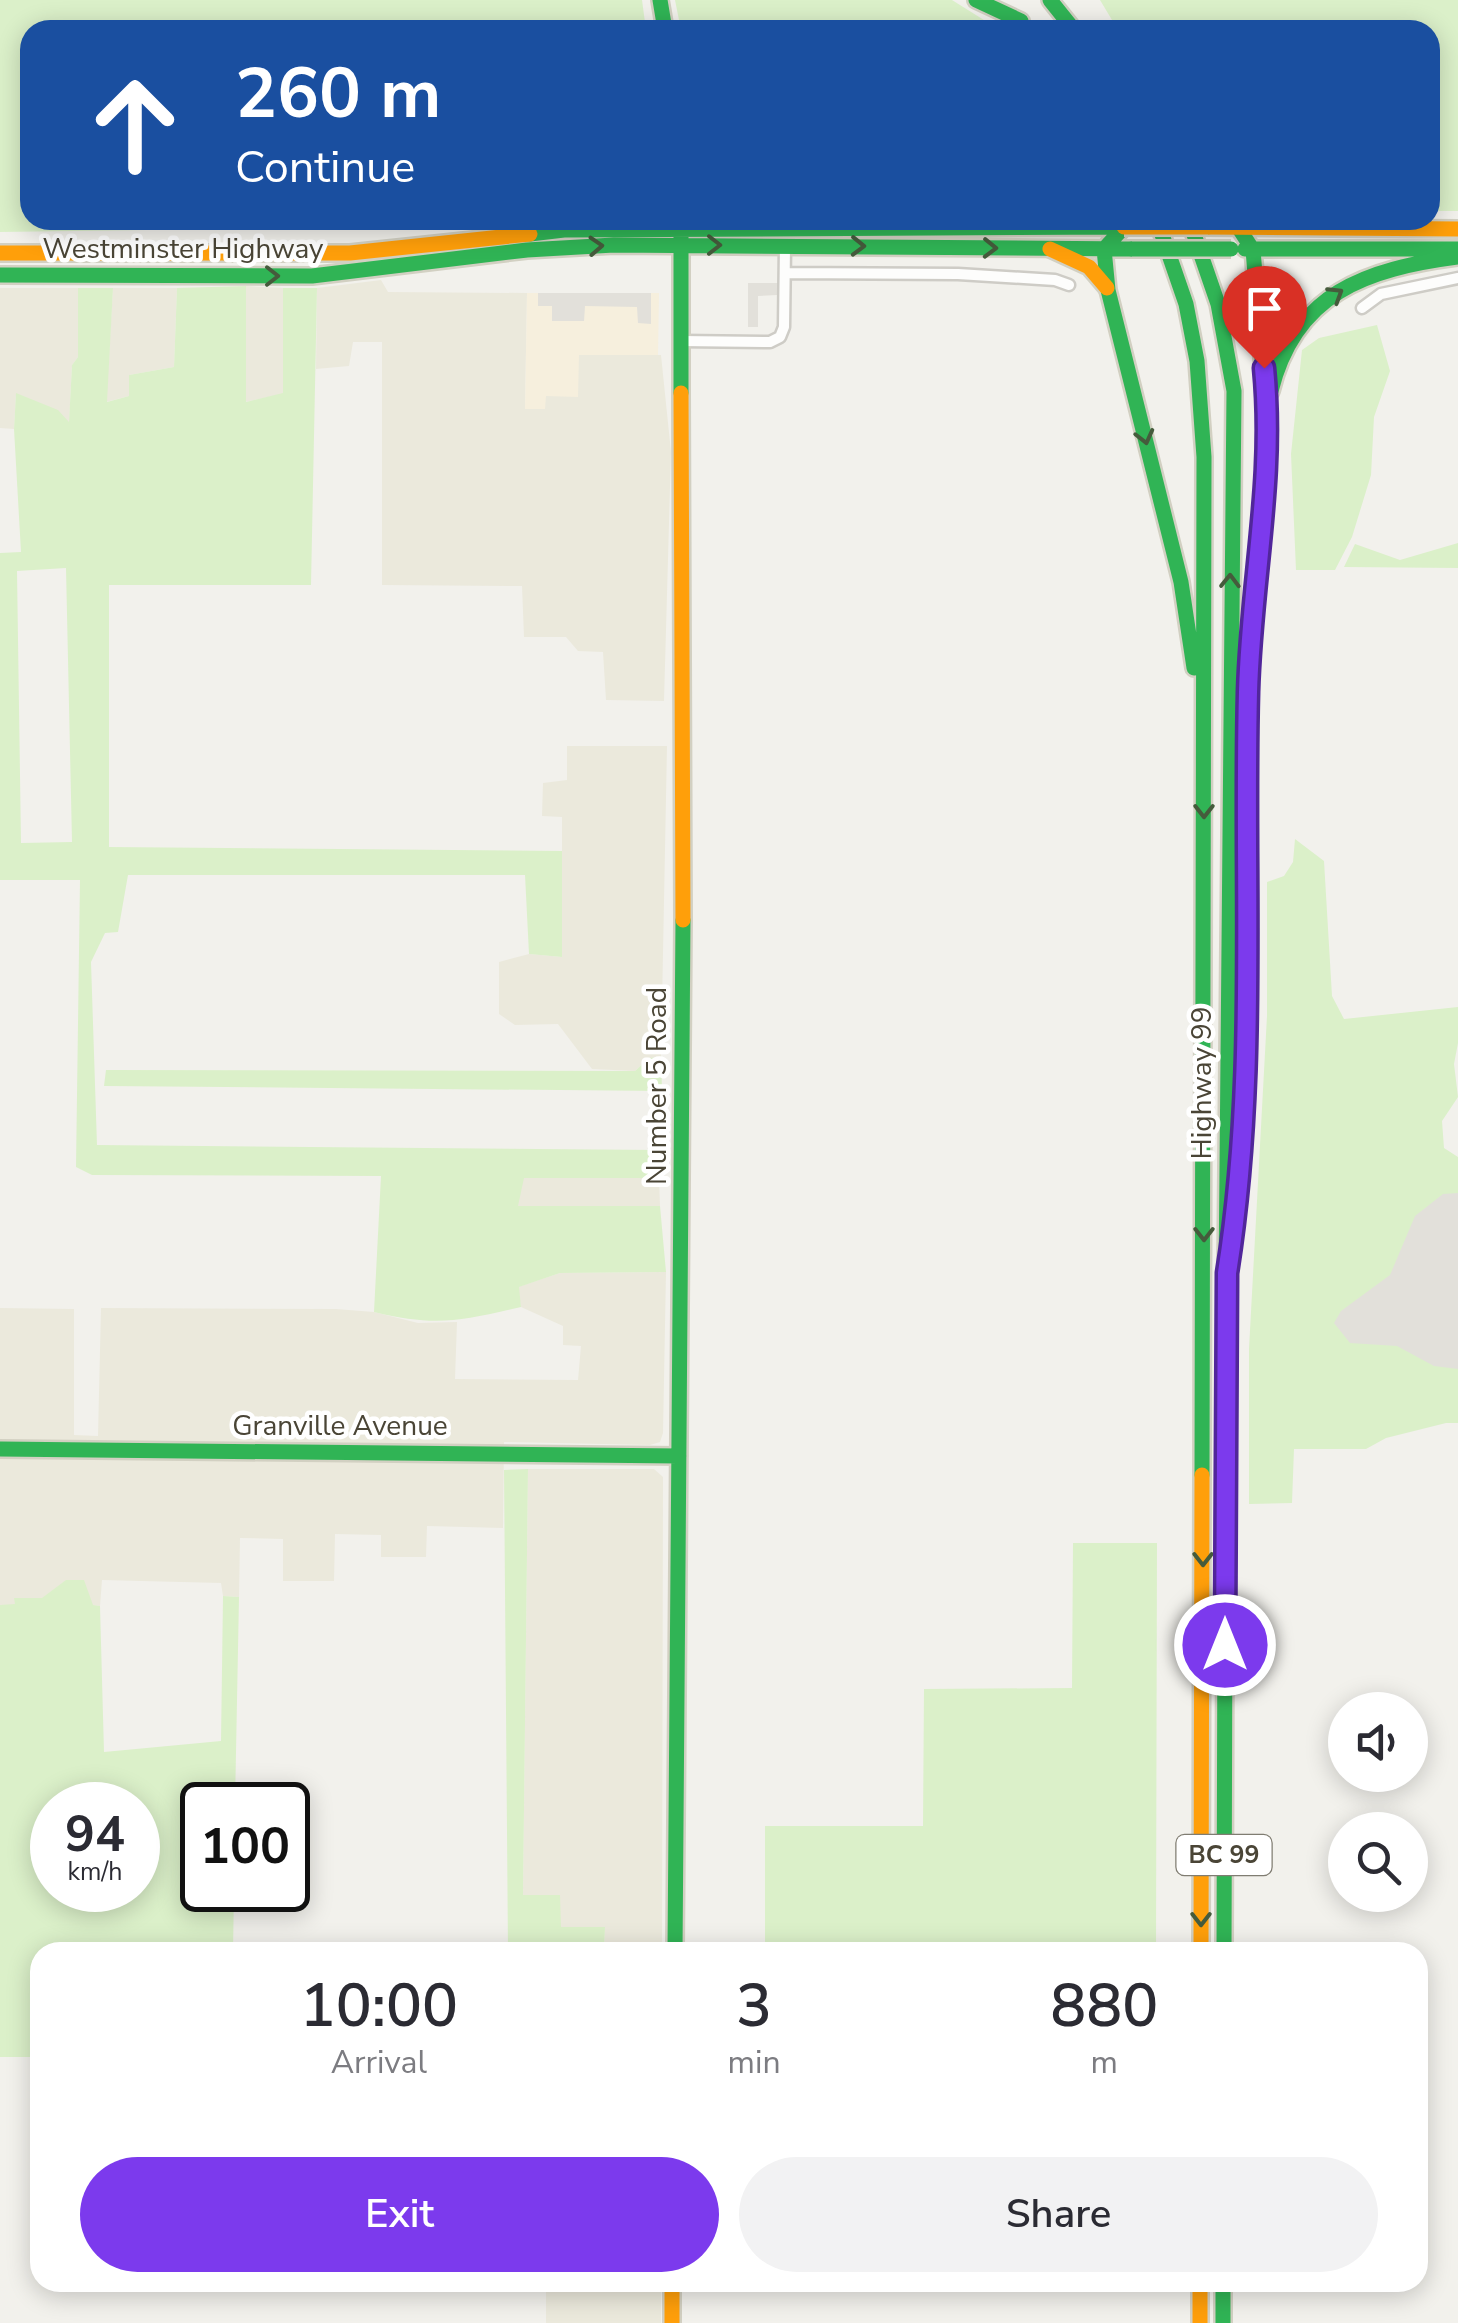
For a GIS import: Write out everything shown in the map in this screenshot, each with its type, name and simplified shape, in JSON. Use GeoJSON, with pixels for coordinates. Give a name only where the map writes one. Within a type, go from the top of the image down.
{"type":"FeatureCollection","features":[{"type":"Feature","properties":{"kind":"main road"},"geometry":{"type":"LineString","coordinates":[[976,0],[1015,20]]}},
{"type":"Feature","properties":{"kind":"main road"},"geometry":{"type":"LineString","coordinates":[[1002,0],[1020,20]]}},
{"type":"Feature","properties":{"kind":"main road","name":"Westminster Highway"},"geometry":{"type":"LineString","coordinates":[[0,253],[350,253],[512,234],[594,230]]}},
{"type":"Feature","properties":{"kind":"main road","name":"Westminster Highway"},"geometry":{"type":"LineString","coordinates":[[648,230],[785,246],[1458,253]]}},
{"type":"Feature","properties":{"kind":"main road"},"geometry":{"type":"LineString","coordinates":[[1121,230],[1104,248],[1108,290],[1181,582],[1195,680],[1204,714]]}},
{"type":"Feature","properties":{"kind":"main road","name":"Highway 99"},"geometry":{"type":"LineString","coordinates":[[1160,230],[1186,304],[1198,361],[1204,456],[1201,1942]]}},
{"type":"Feature","properties":{"kind":"main road","name":"Highway 99"},"geometry":{"type":"LineString","coordinates":[[1194,230],[1226,326],[1234,392],[1226,1060],[1224,1942]]}},
{"type":"Feature","properties":{"kind":"main road"},"geometry":{"type":"LineString","coordinates":[[1227,1273],[1236,1216],[1248,1028],[1248,686],[1267,490],[1267,402],[1253,250],[1233,230]]}},
{"type":"Feature","properties":{"kind":"main road","name":"Westminster Highway"},"geometry":{"type":"LineString","coordinates":[[0,275],[312,276],[681,231]]}},
{"type":"Feature","properties":{"kind":"main road","name":"Number 5 Road"},"geometry":{"type":"LineString","coordinates":[[675,1942],[683,966],[681,231]]}},
{"type":"Feature","properties":{"kind":"main road"},"geometry":{"type":"LineString","coordinates":[[1050,249],[1090,266],[1108,290]]}},
{"type":"Feature","properties":{"kind":"main road"},"geometry":{"type":"LineString","coordinates":[[1267,402],[1282,352],[1302,321],[1324,301],[1368,277],[1458,253]]}},
{"type":"Feature","properties":{"kind":"main road","name":"Granville Avenue"},"geometry":{"type":"LineString","coordinates":[[0,1449],[678,1456]]}},
{"type":"Feature","properties":{"kind":"main road"},"geometry":{"type":"LineString","coordinates":[[672,2292],[672,2323]]}},
{"type":"Feature","properties":{"kind":"main road"},"geometry":{"type":"LineString","coordinates":[[1200,2292],[1200,2323]]}},
{"type":"Feature","properties":{"kind":"main road"},"geometry":{"type":"LineString","coordinates":[[1223,2292],[1223,2323]]}},
{"type":"Feature","properties":{"kind":"street"},"geometry":{"type":"LineString","coordinates":[[682,340],[776,341],[784,327],[785,246]]}},
{"type":"Feature","properties":{"kind":"street"},"geometry":{"type":"LineString","coordinates":[[786,273],[976,275],[1055,280],[1069,285]]}},
{"type":"Feature","properties":{"kind":"street"},"geometry":{"type":"LineString","coordinates":[[1362,308],[1382,294],[1458,278]]}},
{"type":"Feature","properties":{"kind":"shaded area"},"geometry":{"type":"Polygon","coordinates":[[[381,280],[388,292],[527,293],[525,408],[545,396],[578,355],[661,355],[671,452],[664,701],[606,700],[603,652],[578,651],[566,637],[524,637],[522,586],[382,585],[382,342],[353,342],[349,366],[316,369],[317,288],[381,280]]]}},
{"type":"Feature","properties":{"kind":"shaded area"},"geometry":{"type":"Polygon","coordinates":[[[748,283],[778,283],[777,295],[758,296],[758,327],[748,327],[748,283]]]}},
{"type":"Feature","properties":{"kind":"shaded area"},"geometry":{"type":"Polygon","coordinates":[[[246,286],[283,288],[283,394],[245,402],[246,286]]]}},
{"type":"Feature","properties":{"kind":"shaded area"},"geometry":{"type":"Polygon","coordinates":[[[0,288],[78,288],[78,357],[72,365],[69,424],[16,394],[14,429],[0,428],[0,288]]]}},
{"type":"Feature","properties":{"kind":"shaded area"},"geometry":{"type":"Polygon","coordinates":[[[113,288],[177,288],[174,367],[129,375],[129,396],[106,402],[113,288]]]}},
{"type":"Feature","properties":{"kind":"shaded area"},"geometry":{"type":"Polygon","coordinates":[[[527,293],[659,293],[658,355],[579,355],[578,397],[546,396],[545,409],[525,409],[527,293]]]}},
{"type":"Feature","properties":{"kind":"shaded area"},"geometry":{"type":"Polygon","coordinates":[[[538,293],[651,293],[651,324],[638,323],[637,307],[585,306],[584,321],[552,321],[552,306],[538,306],[538,293]]]}},
{"type":"Feature","properties":{"kind":"shaded area"},"geometry":{"type":"Polygon","coordinates":[[[567,746],[667,746],[661,1057],[649,1058],[635,1071],[592,1069],[558,1024],[515,1025],[499,1014],[499,962],[529,954],[562,957],[562,817],[542,816],[543,783],[567,780],[567,746]]]}},
{"type":"Feature","properties":{"kind":"shaded area"},"geometry":{"type":"Polygon","coordinates":[[[1314,1173],[1458,1174],[1458,1419],[1310,1417],[1314,1173]]]}},
{"type":"Feature","properties":{"kind":"shaded area"},"geometry":{"type":"Polygon","coordinates":[[[523,1178],[659,1178],[660,1206],[517,1207],[523,1178]]]}},
{"type":"Feature","properties":{"kind":"shaded area"},"geometry":{"type":"Polygon","coordinates":[[[666,1272],[660,1442],[504,1442],[503,1528],[427,1526],[426,1557],[381,1557],[381,1535],[335,1534],[334,1581],[283,1581],[283,1539],[240,1538],[239,1597],[223,1596],[221,1583],[102,1580],[100,1606],[16,1598],[15,1605],[0,1605],[0,1308],[74,1309],[74,1435],[98,1436],[101,1308],[336,1309],[374,1312],[418,1323],[457,1322],[455,1379],[578,1380],[581,1346],[563,1345],[563,1326],[521,1307],[518,1287],[560,1273],[666,1272]]]}},
{"type":"Feature","properties":{"kind":"shaded area"},"geometry":{"type":"Polygon","coordinates":[[[528,1469],[654,1469],[663,1477],[662,1942],[604,1942],[605,1927],[561,1927],[523,1895],[528,1469]]]}},
{"type":"Feature","properties":{"kind":"shaded area"},"geometry":{"type":"Polygon","coordinates":[[[546,2292],[661,2292],[661,2323],[546,2323],[546,2292]]]}},
{"type":"Feature","properties":{"kind":"green space"},"geometry":{"type":"Polygon","coordinates":[[[0,0],[642,0],[645,20],[20,20],[20,230],[148,230],[0,232],[0,0]]]}},
{"type":"Feature","properties":{"kind":"green space"},"geometry":{"type":"Polygon","coordinates":[[[675,0],[952,0],[984,20],[679,20],[675,0]]]}},
{"type":"Feature","properties":{"kind":"green space"},"geometry":{"type":"Polygon","coordinates":[[[1100,0],[1458,0],[1458,211],[1440,211],[1440,20],[1112,20],[1100,0]]]}},
{"type":"Feature","properties":{"kind":"green space"},"geometry":{"type":"Polygon","coordinates":[[[246,286],[246,402],[283,393],[283,288],[317,288],[311,585],[109,585],[109,847],[562,851],[562,957],[529,954],[525,875],[128,875],[118,932],[105,933],[91,962],[97,1145],[659,1150],[659,1178],[524,1178],[518,1206],[660,1206],[666,1272],[560,1273],[519,1287],[521,1307],[448,1320],[396,1317],[374,1312],[381,1176],[92,1175],[76,1167],[80,880],[0,880],[0,553],[21,552],[14,429],[16,393],[58,410],[69,422],[72,365],[78,357],[78,288],[113,288],[107,402],[129,396],[129,375],[174,367],[177,288],[246,286]],[[66,568],[17,571],[21,843],[72,842],[66,568]]]}},
{"type":"Feature","properties":{"kind":"green space"},"geometry":{"type":"Polygon","coordinates":[[[1377,325],[1390,371],[1374,417],[1371,475],[1352,537],[1335,570],[1296,570],[1291,454],[1302,350],[1319,338],[1377,325]]]}},
{"type":"Feature","properties":{"kind":"green space"},"geometry":{"type":"Polygon","coordinates":[[[1458,543],[1458,568],[1344,567],[1355,544],[1400,560],[1458,543]]]}},
{"type":"Feature","properties":{"kind":"green space"},"geometry":{"type":"Polygon","coordinates":[[[1295,839],[1324,861],[1332,996],[1344,1019],[1458,1007],[1454,1064],[1458,1097],[1442,1121],[1444,1148],[1458,1157],[1458,1193],[1443,1194],[1415,1216],[1390,1275],[1341,1311],[1334,1323],[1350,1343],[1397,1346],[1434,1366],[1458,1369],[1458,1423],[1386,1438],[1366,1449],[1294,1449],[1292,1503],[1249,1504],[1249,1349],[1267,1016],[1267,882],[1284,876],[1293,862],[1295,839]]]}},
{"type":"Feature","properties":{"kind":"green space"},"geometry":{"type":"Polygon","coordinates":[[[661,1057],[662,1091],[104,1086],[106,1070],[635,1071],[649,1058],[661,1057]]]}},
{"type":"Feature","properties":{"kind":"green space"},"geometry":{"type":"Polygon","coordinates":[[[528,1469],[523,1895],[560,1895],[561,1927],[605,1927],[604,1942],[508,1942],[504,1470],[528,1469]]]}},
{"type":"Feature","properties":{"kind":"green space"},"geometry":{"type":"Polygon","coordinates":[[[1073,1543],[1157,1543],[1156,1942],[765,1942],[765,1826],[923,1826],[924,1689],[1072,1688],[1073,1543]]]}},
{"type":"Feature","properties":{"kind":"green space"},"geometry":{"type":"Polygon","coordinates":[[[66,1580],[84,1580],[93,1605],[100,1606],[104,1752],[221,1741],[223,1596],[239,1597],[235,1782],[180,1782],[180,1912],[234,1912],[233,1942],[30,1942],[30,2057],[0,2057],[0,1605],[15,1604],[14,1598],[42,1598],[66,1580]]]}},
{"type":"Feature","properties":{"kind":"traffic: fast"},"geometry":{"type":"LineString","coordinates":[[660,0],[663,20]]}},
{"type":"Feature","properties":{"kind":"traffic: fast"},"geometry":{"type":"LineString","coordinates":[[976,0],[1019,20]]}},
{"type":"Feature","properties":{"kind":"traffic: fast"},"geometry":{"type":"LineString","coordinates":[[1050,0],[1066,20]]}},
{"type":"Feature","properties":{"kind":"traffic: fast"},"geometry":{"type":"LineString","coordinates":[[530,234],[564,230]]}},
{"type":"Feature","properties":{"kind":"traffic: fast"},"geometry":{"type":"LineString","coordinates":[[681,230],[681,393]]}},
{"type":"Feature","properties":{"kind":"traffic: fast"},"geometry":{"type":"LineString","coordinates":[[1121,230],[1104,249],[1108,290],[1181,582],[1194,668]]}},
{"type":"Feature","properties":{"kind":"traffic: fast"},"geometry":{"type":"LineString","coordinates":[[1160,230],[1186,304],[1197,361],[1204,457],[1202,1475]]}},
{"type":"Feature","properties":{"kind":"traffic: fast"},"geometry":{"type":"LineString","coordinates":[[1192,230],[1218,304],[1234,391],[1226,1279]]}},
{"type":"Feature","properties":{"kind":"traffic: fast"},"geometry":{"type":"LineString","coordinates":[[1239,1177],[1248,1028],[1248,687],[1269,441],[1253,250],[1240,230]]}},
{"type":"Feature","properties":{"kind":"traffic: fast"},"geometry":{"type":"LineString","coordinates":[[0,275],[312,276],[527,250],[614,245],[1132,249]]}},
{"type":"Feature","properties":{"kind":"traffic: fast"},"geometry":{"type":"LineString","coordinates":[[1132,249],[1231,249]]}},
{"type":"Feature","properties":{"kind":"traffic: fast"},"geometry":{"type":"LineString","coordinates":[[1245,249],[1458,249]]}},
{"type":"Feature","properties":{"kind":"traffic: fast"},"geometry":{"type":"LineString","coordinates":[[1271,391],[1297,330],[1339,292],[1393,269],[1458,257]]}},
{"type":"Feature","properties":{"kind":"traffic: fast"},"geometry":{"type":"LineString","coordinates":[[675,1942],[683,920]]}},
{"type":"Feature","properties":{"kind":"traffic: fast"},"geometry":{"type":"LineString","coordinates":[[0,1449],[679,1456]]}},
{"type":"Feature","properties":{"kind":"traffic: fast"},"geometry":{"type":"LineString","coordinates":[[1224,1942],[1225,1601]]}},
{"type":"Feature","properties":{"kind":"traffic: fast"},"geometry":{"type":"LineString","coordinates":[[1223,2292],[1223,2323]]}},
{"type":"Feature","properties":{"kind":"traffic: slow"},"geometry":{"type":"LineString","coordinates":[[1440,229],[1458,229]]}},
{"type":"Feature","properties":{"kind":"traffic: slow"},"geometry":{"type":"LineString","coordinates":[[0,253],[350,253],[530,234]]}},
{"type":"Feature","properties":{"kind":"traffic: slow"},"geometry":{"type":"LineString","coordinates":[[1050,249],[1089,267],[1107,288]]}},
{"type":"Feature","properties":{"kind":"traffic: slow"},"geometry":{"type":"LineString","coordinates":[[681,393],[683,920]]}},
{"type":"Feature","properties":{"kind":"traffic: slow"},"geometry":{"type":"LineString","coordinates":[[1225,1601],[1226,1279]]}},
{"type":"Feature","properties":{"kind":"traffic: slow"},"geometry":{"type":"LineString","coordinates":[[1201,1942],[1202,1475]]}},
{"type":"Feature","properties":{"kind":"traffic: slow"},"geometry":{"type":"LineString","coordinates":[[672,2292],[672,2323]]}},
{"type":"Feature","properties":{"kind":"traffic: slow"},"geometry":{"type":"LineString","coordinates":[[1200,2292],[1200,2323]]}},
{"type":"Feature","properties":{"kind":"route"},"geometry":{"type":"LineString","coordinates":[[1225,1645],[1227,1273],[1236,1216],[1248,1028],[1248,686],[1267,490],[1264,368]]}}]}
